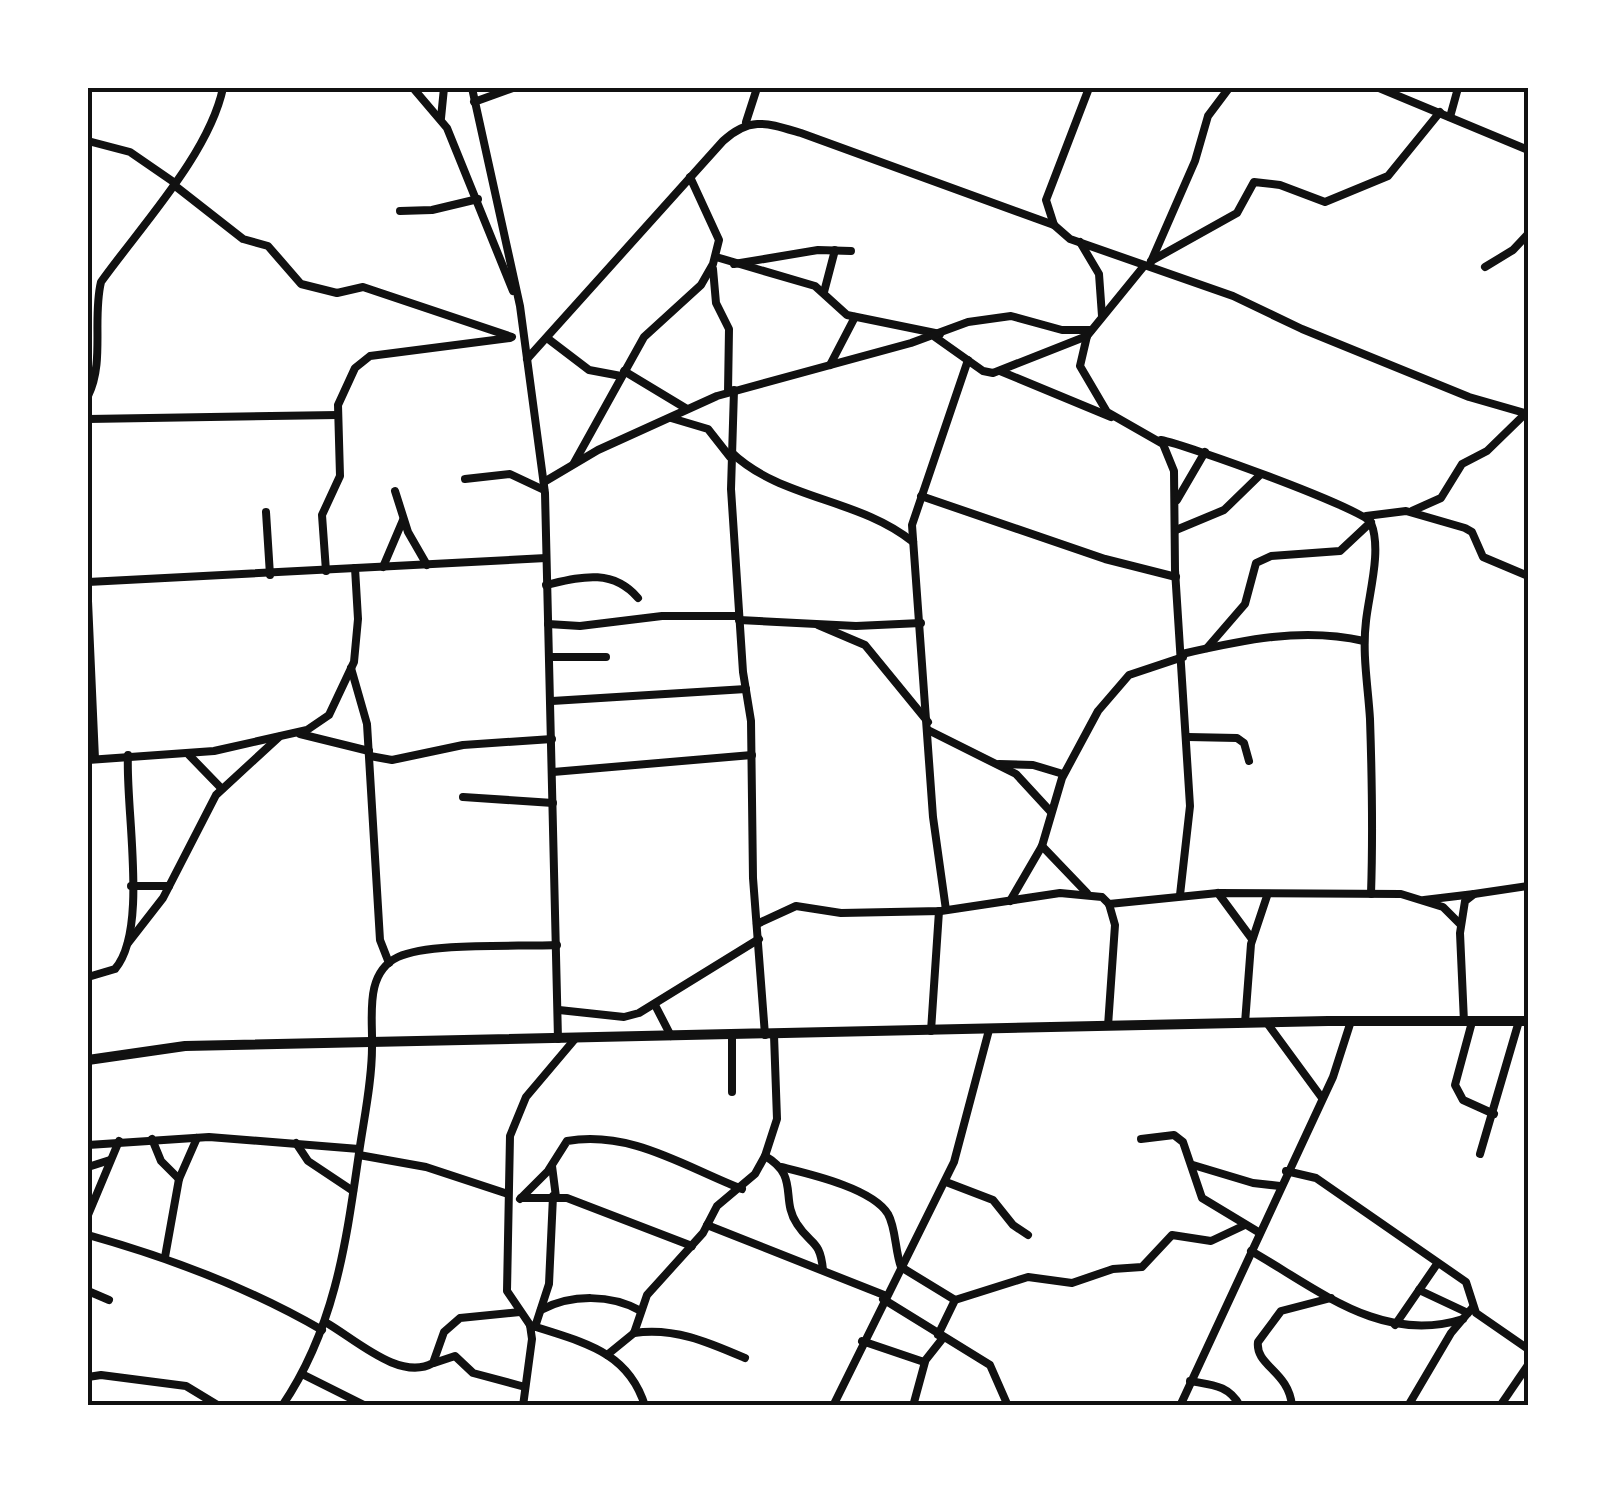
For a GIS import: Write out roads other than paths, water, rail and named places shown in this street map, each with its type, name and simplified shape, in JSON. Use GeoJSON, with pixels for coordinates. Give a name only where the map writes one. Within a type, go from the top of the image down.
{"type":"FeatureCollection","features":[{"type":"Feature","properties":{"kind":"street"},"geometry":{"type":"LineString","coordinates":[[88,396],[94,382],[95,306],[101,282],[198,148],[223,88]]}},
{"type":"Feature","properties":{"kind":"street"},"geometry":{"type":"LineString","coordinates":[[413,88],[440,119],[478,199],[522,314]]}},
{"type":"Feature","properties":{"kind":"street"},"geometry":{"type":"LineString","coordinates":[[440,119],[444,88]]}},
{"type":"Feature","properties":{"kind":"street"},"geometry":{"type":"LineString","coordinates":[[472,88],[522,314],[544,486],[558,1040]]}},
{"type":"Feature","properties":{"kind":"street"},"geometry":{"type":"LineString","coordinates":[[474,102],[512,88]]}},
{"type":"Feature","properties":{"kind":"street"},"geometry":{"type":"LineString","coordinates":[[528,360],[690,177],[746,122],[757,88]]}},
{"type":"Feature","properties":{"kind":"street"},"geometry":{"type":"LineString","coordinates":[[1054,226],[1046,200],[1089,88]]}},
{"type":"Feature","properties":{"kind":"street"},"geometry":{"type":"LineString","coordinates":[[1148,265],[1195,161],[1208,116],[1229,88]]}},
{"type":"Feature","properties":{"kind":"street"},"geometry":{"type":"LineString","coordinates":[[1379,88],[1528,150]]}},
{"type":"Feature","properties":{"kind":"street"},"geometry":{"type":"LineString","coordinates":[[1450,116],[1458,88]]}},
{"type":"Feature","properties":{"kind":"street"},"geometry":{"type":"LineString","coordinates":[[1116,418],[1080,366],[1089,333],[1148,265],[1237,213],[1254,182],[1270,182],[1324,202],[1388,176],[1440,112]]}},
{"type":"Feature","properties":{"kind":"street"},"geometry":{"type":"LineString","coordinates":[[746,122],[801,132],[1054,226],[1080,242],[1233,296],[1302,330],[1469,397],[1527,414]]}},
{"type":"Feature","properties":{"kind":"street"},"geometry":{"type":"LineString","coordinates":[[88,142],[130,152],[243,239],[268,246],[301,284],[337,294],[363,287],[512,338]]}},
{"type":"Feature","properties":{"kind":"street"},"geometry":{"type":"LineString","coordinates":[[607,1356],[634,1333],[646,1294],[692,1246],[725,1197],[742,1189],[764,1156],[777,1119],[757,924],[752,755],[730,454],[729,330],[716,303],[714,261],[718,240],[690,177]]}},
{"type":"Feature","properties":{"kind":"street"},"geometry":{"type":"LineString","coordinates":[[400,211],[432,210],[478,199]]}},
{"type":"Feature","properties":{"kind":"street"},"geometry":{"type":"LineString","coordinates":[[1485,267],[1528,234]]}},
{"type":"Feature","properties":{"kind":"street"},"geometry":{"type":"LineString","coordinates":[[1080,242],[1099,274],[1102,316]]}},
{"type":"Feature","properties":{"kind":"street"},"geometry":{"type":"LineString","coordinates":[[824,292],[835,250]]}},
{"type":"Feature","properties":{"kind":"street"},"geometry":{"type":"LineString","coordinates":[[734,264],[761,257],[851,251]]}},
{"type":"Feature","properties":{"kind":"street"},"geometry":{"type":"LineString","coordinates":[[714,261],[815,286],[854,318],[910,324],[937,335],[983,371],[1000,371],[1116,418],[1156,440],[1205,452],[1368,519],[1408,512],[1441,498],[1462,464],[1486,451],[1527,414]]}},
{"type":"Feature","properties":{"kind":"street"},"geometry":{"type":"LineString","coordinates":[[574,463],[644,337],[693,294],[714,261]]}},
{"type":"Feature","properties":{"kind":"street"},"geometry":{"type":"LineString","coordinates":[[544,486],[574,463],[731,391],[937,335],[990,316],[1011,316],[1089,333]]}},
{"type":"Feature","properties":{"kind":"street"},"geometry":{"type":"LineString","coordinates":[[830,365],[854,318]]}},
{"type":"Feature","properties":{"kind":"street"},"geometry":{"type":"LineString","coordinates":[[1000,371],[1089,333]]}},
{"type":"Feature","properties":{"kind":"street"},"geometry":{"type":"LineString","coordinates":[[326,570],[322,515],[340,476],[338,415],[355,368],[366,357],[524,336]]}},
{"type":"Feature","properties":{"kind":"street"},"geometry":{"type":"LineString","coordinates":[[547,338],[589,370],[622,374],[687,409]]}},
{"type":"Feature","properties":{"kind":"street"},"geometry":{"type":"LineString","coordinates":[[930,1032],[942,911],[913,512],[968,360]]}},
{"type":"Feature","properties":{"kind":"street"},"geometry":{"type":"LineString","coordinates":[[88,419],[338,415]]}},
{"type":"Feature","properties":{"kind":"street"},"geometry":{"type":"LineString","coordinates":[[671,418],[708,428],[730,454],[757,473],[883,521],[914,542]]}},
{"type":"Feature","properties":{"kind":"street"},"geometry":{"type":"LineString","coordinates":[[1156,440],[1170,456],[1176,502],[1176,577],[1190,806],[1180,895]]}},
{"type":"Feature","properties":{"kind":"street"},"geometry":{"type":"LineString","coordinates":[[1176,502],[1205,452]]}},
{"type":"Feature","properties":{"kind":"street"},"geometry":{"type":"LineString","coordinates":[[464,480],[510,474],[544,486]]}},
{"type":"Feature","properties":{"kind":"street"},"geometry":{"type":"LineString","coordinates":[[1176,530],[1224,510],[1260,475]]}},
{"type":"Feature","properties":{"kind":"street"},"geometry":{"type":"LineString","coordinates":[[394,491],[402,520],[427,565]]}},
{"type":"Feature","properties":{"kind":"street"},"geometry":{"type":"LineString","coordinates":[[921,496],[1105,559],[1176,577]]}},
{"type":"Feature","properties":{"kind":"street"},"geometry":{"type":"LineString","coordinates":[[266,512],[270,575]]}},
{"type":"Feature","properties":{"kind":"street"},"geometry":{"type":"LineString","coordinates":[[1408,512],[1465,528],[1472,532],[1483,557],[1528,576]]}},
{"type":"Feature","properties":{"kind":"street"},"geometry":{"type":"LineString","coordinates":[[1368,519],[1372,562],[1364,641],[1371,770],[1371,894]]}},
{"type":"Feature","properties":{"kind":"street"},"geometry":{"type":"LineString","coordinates":[[1207,648],[1244,604],[1256,563],[1271,556],[1340,551],[1368,519]]}},
{"type":"Feature","properties":{"kind":"street"},"geometry":{"type":"LineString","coordinates":[[383,567],[402,520]]}},
{"type":"Feature","properties":{"kind":"street"},"geometry":{"type":"LineString","coordinates":[[88,582],[546,558]]}},
{"type":"Feature","properties":{"kind":"street"},"geometry":{"type":"LineString","coordinates":[[88,601],[91,760],[128,755],[189,755],[295,733],[329,715],[351,668],[358,619],[354,568]]}},
{"type":"Feature","properties":{"kind":"street"},"geometry":{"type":"LineString","coordinates":[[546,585],[582,576],[608,578],[620,580],[638,598]]}},
{"type":"Feature","properties":{"kind":"street"},"geometry":{"type":"LineString","coordinates":[[548,624],[580,626],[662,616],[814,624],[920,623]]}},
{"type":"Feature","properties":{"kind":"street"},"geometry":{"type":"LineString","coordinates":[[814,624],[865,646],[928,726],[1016,774],[1051,812]]}},
{"type":"Feature","properties":{"kind":"street"},"geometry":{"type":"LineString","coordinates":[[1009,902],[1042,846],[1063,774],[1098,710],[1130,675],[1207,648],[1302,634],[1364,641]]}},
{"type":"Feature","properties":{"kind":"street"},"geometry":{"type":"LineString","coordinates":[[550,658],[606,657]]}},
{"type":"Feature","properties":{"kind":"street"},"geometry":{"type":"LineString","coordinates":[[351,668],[369,753],[380,940],[389,963]]}},
{"type":"Feature","properties":{"kind":"street"},"geometry":{"type":"LineString","coordinates":[[552,701],[746,689]]}},
{"type":"Feature","properties":{"kind":"street"},"geometry":{"type":"LineString","coordinates":[[295,733],[392,760],[463,745],[552,739]]}},
{"type":"Feature","properties":{"kind":"street"},"geometry":{"type":"LineString","coordinates":[[88,977],[115,969],[170,886],[222,789],[236,780],[245,765],[266,754],[279,736]]}},
{"type":"Feature","properties":{"kind":"street"},"geometry":{"type":"LineString","coordinates":[[1188,736],[1237,738],[1244,743],[1250,761]]}},
{"type":"Feature","properties":{"kind":"street"},"geometry":{"type":"LineString","coordinates":[[128,755],[132,886],[128,944]]}},
{"type":"Feature","properties":{"kind":"street"},"geometry":{"type":"LineString","coordinates":[[189,755],[222,789]]}},
{"type":"Feature","properties":{"kind":"street"},"geometry":{"type":"LineString","coordinates":[[553,772],[752,755]]}},
{"type":"Feature","properties":{"kind":"street"},"geometry":{"type":"LineString","coordinates":[[996,764],[1034,765],[1063,774]]}},
{"type":"Feature","properties":{"kind":"street"},"geometry":{"type":"LineString","coordinates":[[463,797],[553,803]]}},
{"type":"Feature","properties":{"kind":"street"},"geometry":{"type":"LineString","coordinates":[[1042,846],[1088,894],[1110,904],[1218,893],[1371,894],[1424,900],[1528,886]]}},
{"type":"Feature","properties":{"kind":"street"},"geometry":{"type":"LineString","coordinates":[[132,886],[170,886]]}},
{"type":"Feature","properties":{"kind":"street"},"geometry":{"type":"LineString","coordinates":[[757,924],[796,906],[840,913],[942,911],[1060,893],[1088,894]]}},
{"type":"Feature","properties":{"kind":"street"},"geometry":{"type":"LineString","coordinates":[[1218,893],[1252,940]]}},
{"type":"Feature","properties":{"kind":"street"},"geometry":{"type":"LineString","coordinates":[[1474,894],[1460,911],[1468,1022],[1454,1085],[1463,1100],[1494,1114]]}},
{"type":"Feature","properties":{"kind":"street"},"geometry":{"type":"LineString","coordinates":[[1245,1023],[1252,940],[1267,896]]}},
{"type":"Feature","properties":{"kind":"street"},"geometry":{"type":"LineString","coordinates":[[1424,900],[1443,907],[1460,924]]}},
{"type":"Feature","properties":{"kind":"street"},"geometry":{"type":"LineString","coordinates":[[1108,1026],[1114,938],[1110,904]]}},
{"type":"Feature","properties":{"kind":"street"},"geometry":{"type":"LineString","coordinates":[[558,1010],[624,1017],[655,1005],[759,939]]}},
{"type":"Feature","properties":{"kind":"street"},"geometry":{"type":"LineString","coordinates":[[282,1406],[302,1374],[340,1280],[373,1044],[374,988],[389,963],[420,950],[557,946]]}},
{"type":"Feature","properties":{"kind":"street"},"geometry":{"type":"LineString","coordinates":[[655,1005],[672,1037]]}},
{"type":"Feature","properties":{"kind":"street"},"geometry":{"type":"LineString","coordinates":[[1180,1406],[1322,1098],[1351,1021]]}},
{"type":"Feature","properties":{"kind":"street"},"geometry":{"type":"LineString","coordinates":[[88,1060],[185,1046],[1267,1022],[1524,1021],[1480,1154]]}},
{"type":"Feature","properties":{"kind":"street"},"geometry":{"type":"LineString","coordinates":[[1267,1022],[1322,1098]]}},
{"type":"Feature","properties":{"kind":"street"},"geometry":{"type":"LineString","coordinates":[[833,1406],[884,1297],[946,1182],[989,1030]]}},
{"type":"Feature","properties":{"kind":"street"},"geometry":{"type":"LineString","coordinates":[[732,1036],[732,1092]]}},
{"type":"Feature","properties":{"kind":"street"},"geometry":{"type":"LineString","coordinates":[[575,1039],[516,1116],[508,1148],[507,1291],[533,1326],[627,1367],[645,1406]]}},
{"type":"Feature","properties":{"kind":"street"},"geometry":{"type":"LineString","coordinates":[[1141,1139],[1174,1135],[1183,1142],[1208,1204],[1260,1233]]}},
{"type":"Feature","properties":{"kind":"street"},"geometry":{"type":"LineString","coordinates":[[152,1138],[160,1161],[180,1179]]}},
{"type":"Feature","properties":{"kind":"street"},"geometry":{"type":"LineString","coordinates":[[165,1257],[180,1179],[197,1138]]}},
{"type":"Feature","properties":{"kind":"street"},"geometry":{"type":"LineString","coordinates":[[88,1144],[197,1138],[296,1143],[359,1152],[426,1167],[508,1197],[554,1196],[692,1246]]}},
{"type":"Feature","properties":{"kind":"street"},"geometry":{"type":"LineString","coordinates":[[520,1198],[552,1166],[567,1141],[618,1140],[742,1189]]}},
{"type":"Feature","properties":{"kind":"street"},"geometry":{"type":"LineString","coordinates":[[88,1215],[90,1198],[119,1141]]}},
{"type":"Feature","properties":{"kind":"street"},"geometry":{"type":"LineString","coordinates":[[296,1143],[308,1161],[353,1191]]}},
{"type":"Feature","properties":{"kind":"street"},"geometry":{"type":"LineString","coordinates":[[764,1156],[781,1167],[846,1186],[886,1210],[901,1267],[955,1300],[1028,1277],[1064,1284],[1113,1269],[1142,1267],[1172,1236],[1212,1241],[1245,1226]]}},
{"type":"Feature","properties":{"kind":"street"},"geometry":{"type":"LineString","coordinates":[[88,1167],[110,1160]]}},
{"type":"Feature","properties":{"kind":"street"},"geometry":{"type":"LineString","coordinates":[[1192,1164],[1253,1183],[1280,1186]]}},
{"type":"Feature","properties":{"kind":"street"},"geometry":{"type":"LineString","coordinates":[[524,1406],[533,1326],[549,1284],[552,1166]]}},
{"type":"Feature","properties":{"kind":"street"},"geometry":{"type":"LineString","coordinates":[[781,1167],[797,1224],[817,1243],[823,1270]]}},
{"type":"Feature","properties":{"kind":"street"},"geometry":{"type":"LineString","coordinates":[[1286,1171],[1316,1178],[1466,1282],[1468,1313],[1408,1406]]}},
{"type":"Feature","properties":{"kind":"street"},"geometry":{"type":"LineString","coordinates":[[946,1182],[993,1200],[1028,1235]]}},
{"type":"Feature","properties":{"kind":"street"},"geometry":{"type":"LineString","coordinates":[[708,1225],[884,1297],[990,1365],[1008,1406]]}},
{"type":"Feature","properties":{"kind":"street"},"geometry":{"type":"LineString","coordinates":[[88,1235],[165,1257],[250,1291],[406,1368],[455,1356],[473,1372],[525,1386]]}},
{"type":"Feature","properties":{"kind":"street"},"geometry":{"type":"LineString","coordinates":[[1252,1251],[1331,1298],[1396,1326],[1438,1327],[1468,1313]]}},
{"type":"Feature","properties":{"kind":"street"},"geometry":{"type":"LineString","coordinates":[[1396,1326],[1438,1264]]}},
{"type":"Feature","properties":{"kind":"street"},"geometry":{"type":"LineString","coordinates":[[1419,1290],[1482,1318],[1528,1349]]}},
{"type":"Feature","properties":{"kind":"street"},"geometry":{"type":"LineString","coordinates":[[88,1292],[109,1300]]}},
{"type":"Feature","properties":{"kind":"street"},"geometry":{"type":"LineString","coordinates":[[540,1310],[578,1298],[630,1304],[642,1311]]}},
{"type":"Feature","properties":{"kind":"street"},"geometry":{"type":"LineString","coordinates":[[1292,1406],[1288,1385],[1260,1358],[1258,1342],[1281,1311],[1331,1298]]}},
{"type":"Feature","properties":{"kind":"street"},"geometry":{"type":"LineString","coordinates":[[912,1406],[925,1362],[955,1300]]}},
{"type":"Feature","properties":{"kind":"street"},"geometry":{"type":"LineString","coordinates":[[433,1363],[444,1332],[460,1318],[520,1312]]}},
{"type":"Feature","properties":{"kind":"street"},"geometry":{"type":"LineString","coordinates":[[634,1333],[656,1330],[682,1334],[744,1358]]}},
{"type":"Feature","properties":{"kind":"street"},"geometry":{"type":"LineString","coordinates":[[862,1341],[925,1362]]}},
{"type":"Feature","properties":{"kind":"street"},"geometry":{"type":"LineString","coordinates":[[1500,1406],[1528,1365]]}},
{"type":"Feature","properties":{"kind":"street"},"geometry":{"type":"LineString","coordinates":[[88,1377],[101,1374],[186,1386],[220,1406]]}},
{"type":"Feature","properties":{"kind":"street"},"geometry":{"type":"LineString","coordinates":[[302,1374],[366,1406]]}},
{"type":"Feature","properties":{"kind":"street"},"geometry":{"type":"LineString","coordinates":[[1190,1381],[1221,1386],[1232,1392],[1240,1406]]}}]}
